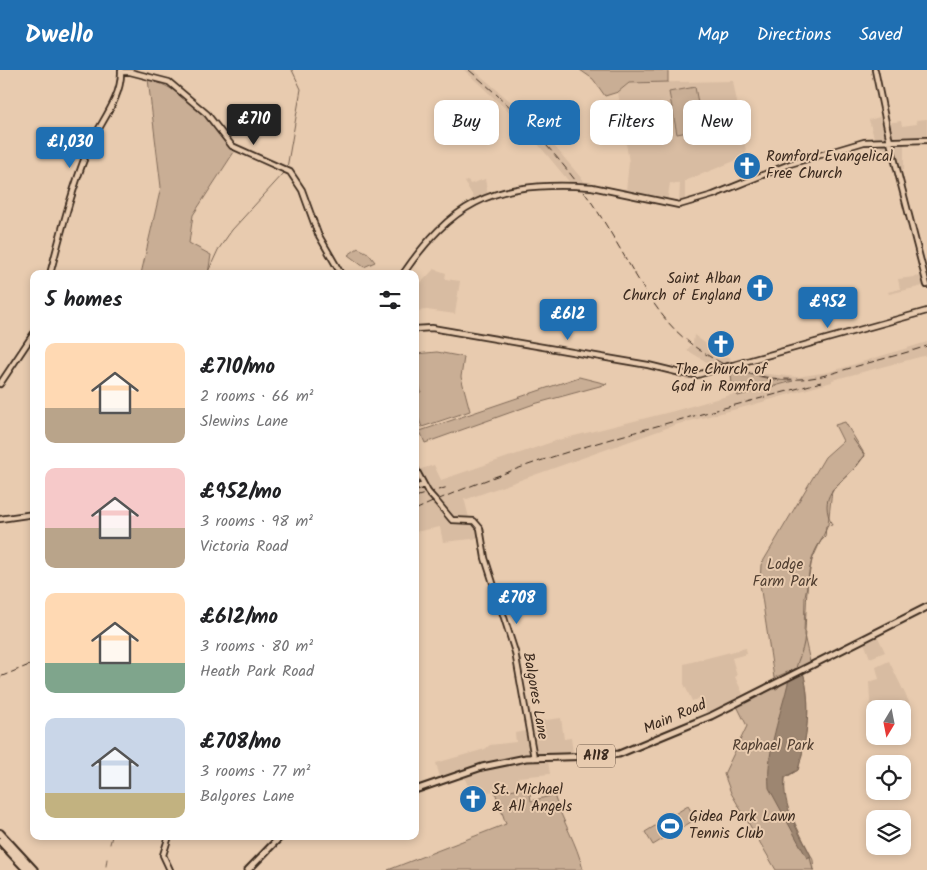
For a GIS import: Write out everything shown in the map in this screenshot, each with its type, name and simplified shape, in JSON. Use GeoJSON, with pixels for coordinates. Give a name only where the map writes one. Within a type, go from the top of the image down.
{"type":"FeatureCollection","features":[{"type":"Feature","properties":{"kind":"highway"},"geometry":{"type":"LineString","coordinates":[[0,832],[34,870]]}},
{"type":"Feature","properties":{"kind":"highway"},"geometry":{"type":"LineString","coordinates":[[0,841],[27,870]]}},
{"type":"Feature","properties":{"kind":"main road","name":"Main Road"},"geometry":{"type":"LineString","coordinates":[[419,789],[489,765],[534,758],[619,754],[703,720],[927,607]]}},
{"type":"Feature","properties":{"kind":"main road"},"geometry":{"type":"LineString","coordinates":[[248,870],[277,840]]}},
{"type":"Feature","properties":{"kind":"street"},"geometry":{"type":"LineString","coordinates":[[875,70],[890,142],[927,285]]}},
{"type":"Feature","properties":{"kind":"street"},"geometry":{"type":"LineString","coordinates":[[51,270],[79,173],[94,134],[119,88],[121,71],[169,82],[207,114],[232,146],[290,172],[302,190],[318,234],[339,270]]}},
{"type":"Feature","properties":{"kind":"street"},"geometry":{"type":"LineString","coordinates":[[406,270],[452,217],[476,202],[513,188],[592,187],[679,205],[826,153],[864,142],[927,140]]}},
{"type":"Feature","properties":{"kind":"street"},"geometry":{"type":"LineString","coordinates":[[419,329],[432,328],[648,364],[685,374],[697,374],[927,311]]}},
{"type":"Feature","properties":{"kind":"street"},"geometry":{"type":"LineString","coordinates":[[0,384],[30,339]]}},
{"type":"Feature","properties":{"kind":"street","name":"Balgores Lane"},"geometry":{"type":"LineString","coordinates":[[419,476],[428,492],[452,520],[474,522],[480,528],[485,558],[517,658],[534,758]]}},
{"type":"Feature","properties":{"kind":"street"},"geometry":{"type":"LineString","coordinates":[[419,487],[424,485]]}},
{"type":"Feature","properties":{"kind":"street"},"geometry":{"type":"LineString","coordinates":[[0,519],[30,515]]}},
{"type":"Feature","properties":{"kind":"street"},"geometry":{"type":"LineString","coordinates":[[168,840],[163,856],[170,870]]}},
{"type":"Feature","properties":{"kind":"shaded area"},"geometry":{"type":"Polygon","coordinates":[[[464,70],[474,70],[509,100],[509,112],[499,102],[499,100],[496,100],[464,70]]]}},
{"type":"Feature","properties":{"kind":"shaded area"},"geometry":{"type":"Polygon","coordinates":[[[733,81],[737,100],[683,100],[683,145],[745,145],[747,156],[685,181],[685,202],[679,203],[680,184],[670,183],[667,202],[626,191],[629,162],[626,145],[673,145],[673,100],[619,100],[618,92],[629,83],[733,81]]]}},
{"type":"Feature","properties":{"kind":"shaded area"},"geometry":{"type":"Polygon","coordinates":[[[883,116],[887,123],[901,121],[902,126],[917,124],[916,120],[927,119],[927,140],[904,142],[904,170],[898,171],[895,159],[882,160],[881,141],[875,141],[869,120],[883,116]]]}},
{"type":"Feature","properties":{"kind":"shaded area"},"geometry":{"type":"Polygon","coordinates":[[[539,145],[553,145],[592,191],[576,190],[539,145]]]}},
{"type":"Feature","properties":{"kind":"shaded area"},"geometry":{"type":"Polygon","coordinates":[[[485,179],[488,196],[476,202],[465,182],[468,180],[470,184],[485,179]]]}},
{"type":"Feature","properties":{"kind":"shaded area"},"geometry":{"type":"Polygon","coordinates":[[[927,266],[927,285],[889,294],[888,292],[900,289],[898,279],[922,276],[920,268],[927,266]]]}},
{"type":"Feature","properties":{"kind":"shaded area"},"geometry":{"type":"Polygon","coordinates":[[[434,269],[446,273],[445,279],[460,281],[455,314],[419,311],[419,285],[434,269]]]}},
{"type":"Feature","properties":{"kind":"shaded area"},"geometry":{"type":"Polygon","coordinates":[[[694,335],[723,356],[730,357],[731,362],[715,367],[687,350],[693,343],[694,335]]]}},
{"type":"Feature","properties":{"kind":"shaded area"},"geometry":{"type":"Polygon","coordinates":[[[927,342],[927,355],[678,424],[467,499],[464,498],[470,522],[479,529],[481,538],[443,542],[440,527],[419,531],[419,470],[434,465],[441,480],[558,440],[734,394],[729,369],[744,365],[745,369],[757,373],[797,377],[829,372],[927,342]]]}},
{"type":"Feature","properties":{"kind":"shaded area"},"geometry":{"type":"Polygon","coordinates":[[[877,635],[885,652],[870,658],[863,640],[877,635]]]}},
{"type":"Feature","properties":{"kind":"shaded area"},"geometry":{"type":"Polygon","coordinates":[[[746,648],[747,654],[732,658],[737,676],[735,677],[743,694],[707,714],[700,698],[692,701],[684,684],[684,664],[746,648]]]}},
{"type":"Feature","properties":{"kind":"shaded area"},"geometry":{"type":"Polygon","coordinates":[[[889,661],[908,700],[870,700],[869,682],[879,679],[876,667],[889,661]]]}},
{"type":"Feature","properties":{"kind":"shaded area"},"geometry":{"type":"Polygon","coordinates":[[[803,672],[808,709],[804,746],[798,770],[785,777],[785,788],[788,809],[811,856],[807,858],[769,788],[772,746],[789,679],[803,672]]]}},
{"type":"Feature","properties":{"kind":"shaded area"},"geometry":{"type":"Polygon","coordinates":[[[561,718],[564,739],[571,738],[573,753],[547,754],[550,774],[518,777],[520,788],[471,794],[464,776],[441,781],[436,763],[485,749],[490,745],[516,742],[515,733],[526,731],[529,744],[534,744],[531,722],[561,718]]]}},
{"type":"Feature","properties":{"kind":"green space"},"geometry":{"type":"Polygon","coordinates":[[[580,70],[668,70],[668,82],[629,83],[618,92],[605,96],[593,79],[580,70]]]}},
{"type":"Feature","properties":{"kind":"green space"},"geometry":{"type":"Polygon","coordinates":[[[148,79],[176,92],[193,104],[234,152],[193,215],[189,243],[211,255],[209,270],[142,270],[161,187],[148,79]]]}},
{"type":"Feature","properties":{"kind":"green space"},"geometry":{"type":"Polygon","coordinates":[[[695,87],[697,100],[683,100],[683,133],[677,134],[673,113],[673,100],[671,100],[669,92],[695,87]]]}},
{"type":"Feature","properties":{"kind":"green space"},"geometry":{"type":"Polygon","coordinates":[[[358,248],[368,253],[375,262],[364,267],[348,255],[358,248]]]}},
{"type":"Feature","properties":{"kind":"green space"},"geometry":{"type":"Polygon","coordinates":[[[437,352],[464,357],[461,377],[470,411],[422,427],[419,420],[419,392],[421,392],[419,384],[419,354],[437,352]]]}},
{"type":"Feature","properties":{"kind":"green space"},"geometry":{"type":"Polygon","coordinates":[[[736,371],[774,380],[793,381],[738,396],[732,385],[731,373],[736,371]]]}},
{"type":"Feature","properties":{"kind":"green space"},"geometry":{"type":"Polygon","coordinates":[[[579,377],[607,384],[534,404],[425,443],[420,431],[579,377]]]}},
{"type":"Feature","properties":{"kind":"green space","name":"Lodge Farm Park"},"geometry":{"type":"Polygon","coordinates":[[[845,422],[865,455],[857,466],[832,490],[828,525],[812,560],[805,596],[804,635],[810,662],[774,678],[760,584],[761,565],[825,457],[843,441],[835,425],[845,422]]]}},
{"type":"Feature","properties":{"kind":"green space","name":"Raphael Park"},"geometry":{"type":"Polygon","coordinates":[[[803,672],[808,709],[806,733],[798,770],[785,778],[784,798],[813,860],[814,870],[776,870],[731,793],[724,774],[747,726],[737,706],[770,688],[777,689],[782,683],[803,672]]]}},
{"type":"Feature","properties":{"kind":"green space"},"geometry":{"type":"Polygon","coordinates":[[[529,787],[531,801],[554,795],[583,870],[388,870],[506,824],[495,792],[529,787]]]}},
{"type":"Feature","properties":{"kind":"green space","name":"Gidea Park Lawn Tennis Club"},"geometry":{"type":"Polygon","coordinates":[[[688,806],[696,819],[653,845],[645,832],[688,806]]]}},
{"type":"Feature","properties":{"kind":"waterway"},"geometry":{"type":"LineString","coordinates":[[287,168],[301,89],[292,70]]}},
{"type":"Feature","properties":{"kind":"waterway"},"geometry":{"type":"LineString","coordinates":[[209,270],[218,250],[232,230],[284,173]]}},
{"type":"Feature","properties":{"kind":"waterway"},"geometry":{"type":"LineString","coordinates":[[796,668],[804,642],[809,571],[818,546],[825,537],[826,526],[832,525],[828,515],[828,499],[836,486],[865,456],[853,439]]}},
{"type":"Feature","properties":{"kind":"waterway"},"geometry":{"type":"LineString","coordinates":[[110,844],[111,840]]}},
{"type":"Feature","properties":{"kind":"waterway"},"geometry":{"type":"LineString","coordinates":[[810,857],[813,870]]}},
{"type":"Feature","properties":{"kind":"waterway"},"geometry":{"type":"LineString","coordinates":[[106,866],[107,859]]}},
{"type":"Feature","properties":{"kind":"railway"},"geometry":{"type":"LineString","coordinates":[[469,70],[503,100],[550,149],[592,203],[644,289],[663,316],[690,343],[706,354],[723,364],[741,371],[779,379],[799,379],[826,375],[927,346]]}},
{"type":"Feature","properties":{"kind":"railway"},"geometry":{"type":"LineString","coordinates":[[419,508],[464,489],[564,453],[666,423],[821,382]]}},
{"type":"Feature","properties":{"kind":"railway"},"geometry":{"type":"LineString","coordinates":[[419,496],[448,487]]}},
{"type":"Feature","properties":{"kind":"railway"},"geometry":{"type":"LineString","coordinates":[[0,677],[30,665]]}},
{"type":"Feature","properties":{"kind":"place","name":"Romford Evangelical Free Church"},"geometry":{"type":"Point","coordinates":[747,166]}},
{"type":"Feature","properties":{"kind":"place","name":"Saint Alban Church of England"},"geometry":{"type":"Point","coordinates":[760,288]}},
{"type":"Feature","properties":{"kind":"place","name":"The Church of God in Romford"},"geometry":{"type":"Point","coordinates":[721,344]}},
{"type":"Feature","properties":{"kind":"place","name":"St. Michael & All Angels"},"geometry":{"type":"Point","coordinates":[473,799]}},
{"type":"Feature","properties":{"kind":"place","name":"Gidea Park Lawn Tennis Club"},"geometry":{"type":"Point","coordinates":[670,826]}}]}
